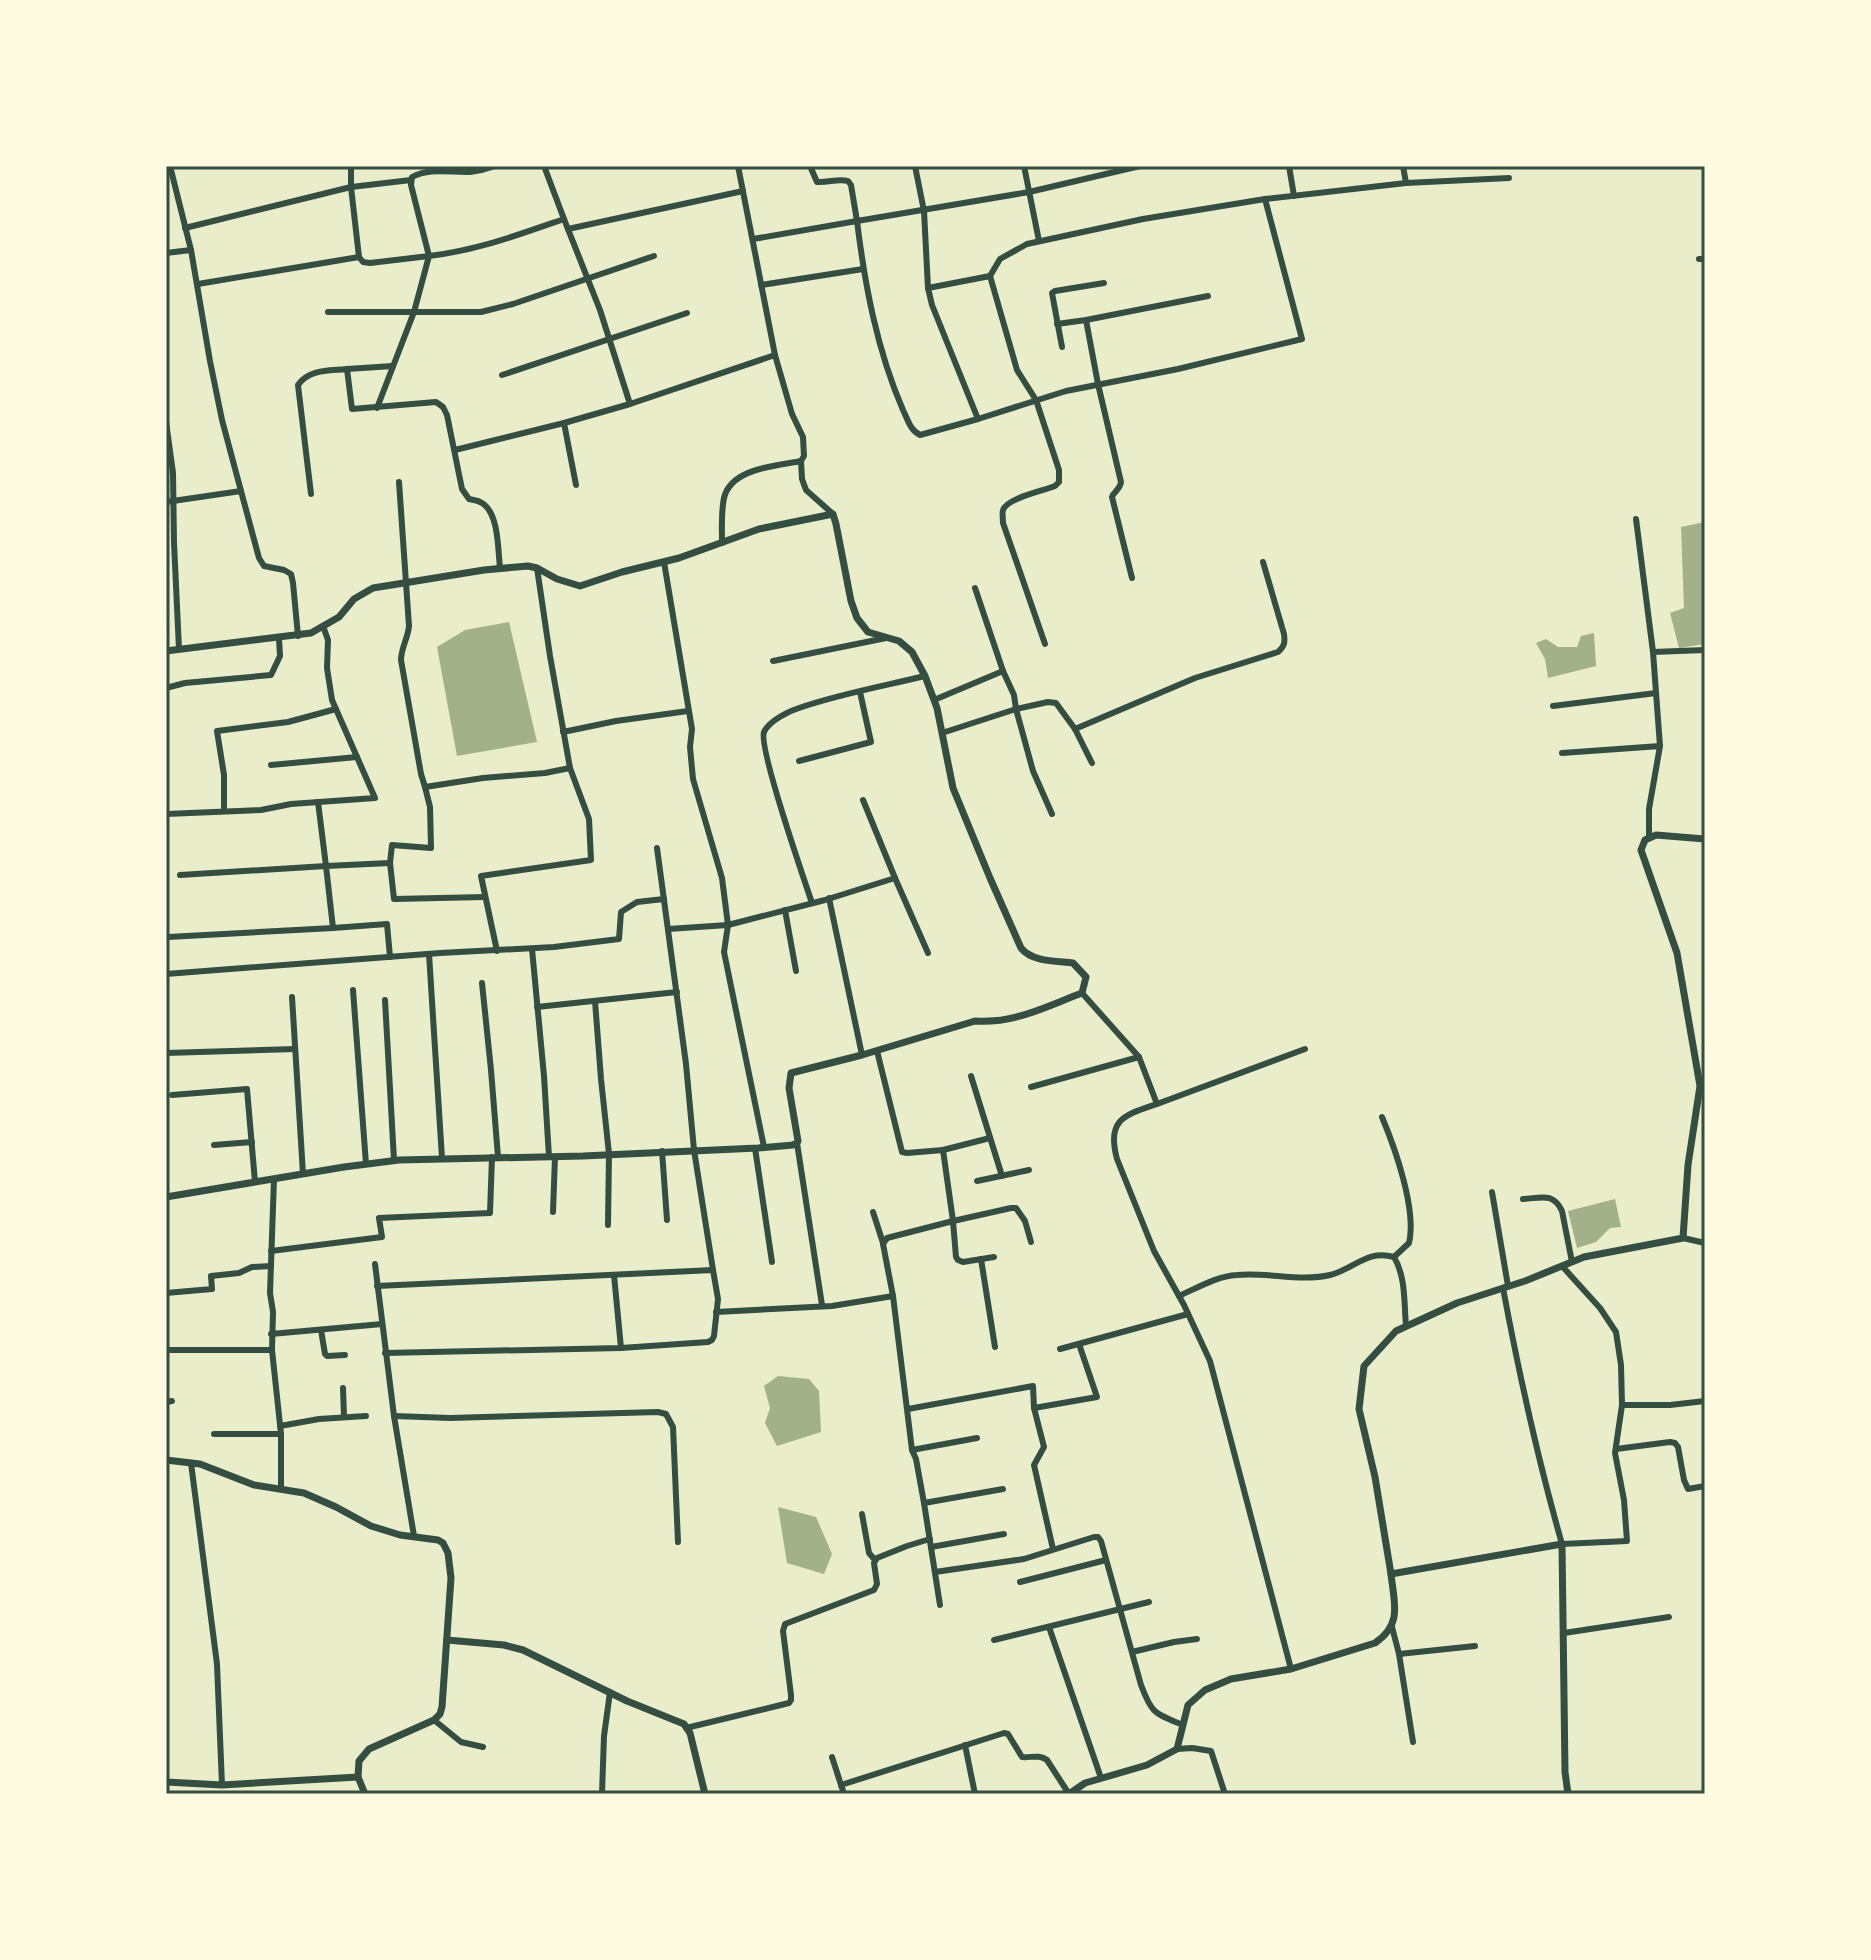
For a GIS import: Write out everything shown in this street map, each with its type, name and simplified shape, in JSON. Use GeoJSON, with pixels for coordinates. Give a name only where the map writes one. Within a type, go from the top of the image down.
{"type":"FeatureCollection","features":[{"type":"Feature","properties":{"kind":"street"},"geometry":{"type":"LineString","coordinates":[[170,166],[198,284],[219,405],[259,558],[264,566],[291,574],[298,636]]}},
{"type":"Feature","properties":{"kind":"street"},"geometry":{"type":"LineString","coordinates":[[351,166],[359,257],[363,262],[462,252],[564,219]]}},
{"type":"Feature","properties":{"kind":"street"},"geometry":{"type":"LineString","coordinates":[[185,228],[351,187],[411,180],[417,174],[471,172],[495,166]]}},
{"type":"Feature","properties":{"kind":"street"},"geometry":{"type":"LineString","coordinates":[[544,166],[588,279],[630,404]]}},
{"type":"Feature","properties":{"kind":"street"},"geometry":{"type":"LineString","coordinates":[[738,166],[775,355],[792,414],[803,437],[802,479],[806,490],[833,514],[857,618],[868,632],[899,641],[912,652],[934,700],[953,788],[1021,948],[1027,955],[1073,963],[1086,977],[1082,993]]}},
{"type":"Feature","properties":{"kind":"street"},"geometry":{"type":"LineString","coordinates":[[810,166],[817,182],[842,179],[851,185],[870,308],[883,356],[912,429],[920,435],[1066,391],[1178,369],[1302,339],[1265,199]]}},
{"type":"Feature","properties":{"kind":"street"},"geometry":{"type":"LineString","coordinates":[[915,166],[924,211],[928,288],[932,305],[978,419]]}},
{"type":"Feature","properties":{"kind":"street"},"geometry":{"type":"LineString","coordinates":[[1024,166],[1039,241]]}},
{"type":"Feature","properties":{"kind":"street"},"geometry":{"type":"LineString","coordinates":[[1099,166],[1101,176]]}},
{"type":"Feature","properties":{"kind":"street"},"geometry":{"type":"LineString","coordinates":[[753,239],[1029,192],[1140,166]]}},
{"type":"Feature","properties":{"kind":"street"},"geometry":{"type":"LineString","coordinates":[[1289,166],[1294,196]]}},
{"type":"Feature","properties":{"kind":"street"},"geometry":{"type":"LineString","coordinates":[[1403,166],[1406,183]]}},
{"type":"Feature","properties":{"kind":"street"},"geometry":{"type":"LineString","coordinates":[[1045,644],[1003,523],[1002,511],[1013,500],[1044,491],[1059,482],[1059,470],[1036,400],[1017,370],[990,276],[1000,259],[1039,241],[1143,219],[1265,199],[1406,183],[1509,178]]}},
{"type":"Feature","properties":{"kind":"street"},"geometry":{"type":"LineString","coordinates":[[377,408],[414,312],[429,256],[411,180]]}},
{"type":"Feature","properties":{"kind":"street"},"geometry":{"type":"LineString","coordinates":[[568,229],[743,191]]}},
{"type":"Feature","properties":{"kind":"street"},"geometry":{"type":"LineString","coordinates":[[166,253],[191,250]]}},
{"type":"Feature","properties":{"kind":"street"},"geometry":{"type":"LineString","coordinates":[[328,312],[481,312],[654,256]]}},
{"type":"Feature","properties":{"kind":"street"},"geometry":{"type":"LineString","coordinates":[[198,284],[359,257]]}},
{"type":"Feature","properties":{"kind":"street"},"geometry":{"type":"LineString","coordinates":[[761,285],[863,269]]}},
{"type":"Feature","properties":{"kind":"street"},"geometry":{"type":"LineString","coordinates":[[928,288],[990,276]]}},
{"type":"Feature","properties":{"kind":"street"},"geometry":{"type":"LineString","coordinates":[[1062,347],[1051,295],[1053,291],[1104,283]]}},
{"type":"Feature","properties":{"kind":"street"},"geometry":{"type":"LineString","coordinates":[[1057,324],[1208,296]]}},
{"type":"Feature","properties":{"kind":"street"},"geometry":{"type":"LineString","coordinates":[[502,375],[687,313]]}},
{"type":"Feature","properties":{"kind":"street"},"geometry":{"type":"LineString","coordinates":[[1086,320],[1121,482],[1112,497],[1132,578]]}},
{"type":"Feature","properties":{"kind":"street"},"geometry":{"type":"LineString","coordinates":[[455,450],[630,404],[775,355]]}},
{"type":"Feature","properties":{"kind":"street"},"geometry":{"type":"LineString","coordinates":[[311,494],[298,385],[303,377],[315,372],[393,366]]}},
{"type":"Feature","properties":{"kind":"street"},"geometry":{"type":"LineString","coordinates":[[347,369],[352,409],[436,402],[443,407],[462,489],[469,499],[482,503],[491,512],[500,568]]}},
{"type":"Feature","properties":{"kind":"street"},"geometry":{"type":"LineString","coordinates":[[166,422],[175,501],[170,543],[179,649]]}},
{"type":"Feature","properties":{"kind":"street"},"geometry":{"type":"LineString","coordinates":[[564,423],[576,485]]}},
{"type":"Feature","properties":{"kind":"street"},"geometry":{"type":"LineString","coordinates":[[722,543],[724,499],[728,487],[752,472],[801,461]]}},
{"type":"Feature","properties":{"kind":"street"},"geometry":{"type":"LineString","coordinates":[[399,482],[409,626],[401,660],[421,774],[430,807],[431,848],[392,845],[390,863],[394,899],[485,897]]}},
{"type":"Feature","properties":{"kind":"street"},"geometry":{"type":"LineString","coordinates":[[166,502],[241,491]]}},
{"type":"Feature","properties":{"kind":"street"},"geometry":{"type":"LineString","coordinates":[[166,651],[311,633],[339,617],[354,599],[373,588],[528,566],[580,586],[664,562],[759,529],[833,514]]}},
{"type":"Feature","properties":{"kind":"street"},"geometry":{"type":"LineString","coordinates":[[1636,519],[1653,652],[1660,746],[1649,809],[1649,837]]}},
{"type":"Feature","properties":{"kind":"street"},"geometry":{"type":"LineString","coordinates":[[664,562],[692,729],[693,779],[722,878],[728,925],[724,952],[760,1148],[772,1262]]}},
{"type":"Feature","properties":{"kind":"street"},"geometry":{"type":"LineString","coordinates":[[1075,729],[1195,678],[1283,648],[1284,634],[1263,562]]}},
{"type":"Feature","properties":{"kind":"street"},"geometry":{"type":"LineString","coordinates":[[497,951],[481,876],[591,860],[589,819],[570,768],[537,568]]}},
{"type":"Feature","properties":{"kind":"street"},"geometry":{"type":"LineString","coordinates":[[975,588],[1014,695],[1033,771],[1052,814]]}},
{"type":"Feature","properties":{"kind":"street"},"geometry":{"type":"LineString","coordinates":[[166,814],[261,810],[291,804],[375,798],[336,709],[328,679],[328,640],[323,626]]}},
{"type":"Feature","properties":{"kind":"street"},"geometry":{"type":"LineString","coordinates":[[166,688],[185,683],[271,675],[280,656],[279,638]]}},
{"type":"Feature","properties":{"kind":"street"},"geometry":{"type":"LineString","coordinates":[[773,661],[886,638]]}},
{"type":"Feature","properties":{"kind":"street"},"geometry":{"type":"LineString","coordinates":[[1653,652],[1705,650]]}},
{"type":"Feature","properties":{"kind":"street"},"geometry":{"type":"LineString","coordinates":[[934,700],[1003,671]]}},
{"type":"Feature","properties":{"kind":"street"},"geometry":{"type":"LineString","coordinates":[[812,903],[773,781],[763,743],[764,732],[770,724],[796,708],[925,676]]}},
{"type":"Feature","properties":{"kind":"street"},"geometry":{"type":"LineString","coordinates":[[799,761],[871,742],[860,692]]}},
{"type":"Feature","properties":{"kind":"street"},"geometry":{"type":"LineString","coordinates":[[1553,706],[1656,693]]}},
{"type":"Feature","properties":{"kind":"street"},"geometry":{"type":"LineString","coordinates":[[942,733],[1016,709],[1056,703],[1075,729],[1092,763]]}},
{"type":"Feature","properties":{"kind":"street"},"geometry":{"type":"LineString","coordinates":[[224,811],[224,775],[217,731],[288,722],[336,709]]}},
{"type":"Feature","properties":{"kind":"street"},"geometry":{"type":"LineString","coordinates":[[563,732],[688,711]]}},
{"type":"Feature","properties":{"kind":"street"},"geometry":{"type":"LineString","coordinates":[[1562,753],[1660,746]]}},
{"type":"Feature","properties":{"kind":"street"},"geometry":{"type":"LineString","coordinates":[[271,765],[357,757]]}},
{"type":"Feature","properties":{"kind":"street"},"geometry":{"type":"LineString","coordinates":[[425,787],[570,768]]}},
{"type":"Feature","properties":{"kind":"street"},"geometry":{"type":"LineString","coordinates":[[863,800],[928,953]]}},
{"type":"Feature","properties":{"kind":"street"},"geometry":{"type":"LineString","coordinates":[[318,802],[333,928]]}},
{"type":"Feature","properties":{"kind":"street"},"geometry":{"type":"LineString","coordinates":[[1683,1238],[1688,1165],[1703,1086],[1677,953],[1641,850],[1649,837],[1656,835],[1705,839]]}},
{"type":"Feature","properties":{"kind":"street"},"geometry":{"type":"LineString","coordinates":[[385,1353],[621,1348],[712,1340],[718,1299],[694,1150],[657,848]]}},
{"type":"Feature","properties":{"kind":"street"},"geometry":{"type":"LineString","coordinates":[[180,875],[390,863]]}},
{"type":"Feature","properties":{"kind":"street"},"geometry":{"type":"LineString","coordinates":[[668,929],[728,925],[895,878]]}},
{"type":"Feature","properties":{"kind":"street"},"geometry":{"type":"LineString","coordinates":[[829,898],[862,1055]]}},
{"type":"Feature","properties":{"kind":"street"},"geometry":{"type":"LineString","coordinates":[[166,974],[532,949],[619,939],[621,912],[637,902],[664,899]]}},
{"type":"Feature","properties":{"kind":"street"},"geometry":{"type":"LineString","coordinates":[[785,910],[796,971]]}},
{"type":"Feature","properties":{"kind":"street"},"geometry":{"type":"LineString","coordinates":[[168,937],[387,924],[390,957]]}},
{"type":"Feature","properties":{"kind":"street"},"geometry":{"type":"LineString","coordinates":[[532,949],[552,1157],[553,1212]]}},
{"type":"Feature","properties":{"kind":"street"},"geometry":{"type":"LineString","coordinates":[[429,954],[442,1158]]}},
{"type":"Feature","properties":{"kind":"street"},"geometry":{"type":"LineString","coordinates":[[271,1251],[382,1237],[379,1218],[490,1213],[495,1157],[491,1070],[482,983]]}},
{"type":"Feature","properties":{"kind":"street"},"geometry":{"type":"LineString","coordinates":[[353,990],[366,1164]]}},
{"type":"Feature","properties":{"kind":"street"},"geometry":{"type":"LineString","coordinates":[[537,1007],[677,992]]}},
{"type":"Feature","properties":{"kind":"street"},"geometry":{"type":"LineString","coordinates":[[822,1305],[789,1088],[791,1073],[975,1021],[1011,1020],[1082,993]]}},
{"type":"Feature","properties":{"kind":"street"},"geometry":{"type":"LineString","coordinates":[[1082,993],[1139,1057],[1157,1104]]}},
{"type":"Feature","properties":{"kind":"street"},"geometry":{"type":"LineString","coordinates":[[292,997],[303,1174]]}},
{"type":"Feature","properties":{"kind":"street"},"geometry":{"type":"LineString","coordinates":[[385,1000],[394,1160]]}},
{"type":"Feature","properties":{"kind":"street"},"geometry":{"type":"LineString","coordinates":[[595,1001],[609,1154],[608,1225]]}},
{"type":"Feature","properties":{"kind":"street"},"geometry":{"type":"LineString","coordinates":[[166,1053],[295,1049]]}},
{"type":"Feature","properties":{"kind":"street"},"geometry":{"type":"LineString","coordinates":[[1291,1669],[1210,1361],[1154,1251],[1113,1145],[1114,1131],[1120,1119],[1131,1113],[1305,1049]]}},
{"type":"Feature","properties":{"kind":"street"},"geometry":{"type":"LineString","coordinates":[[877,1051],[902,1152],[943,1150],[990,1138]]}},
{"type":"Feature","properties":{"kind":"street"},"geometry":{"type":"LineString","coordinates":[[1031,1087],[1139,1057]]}},
{"type":"Feature","properties":{"kind":"street"},"geometry":{"type":"LineString","coordinates":[[971,1076],[1002,1176]]}},
{"type":"Feature","properties":{"kind":"street"},"geometry":{"type":"LineString","coordinates":[[172,1095],[247,1089],[255,1182]]}},
{"type":"Feature","properties":{"kind":"street"},"geometry":{"type":"LineString","coordinates":[[1382,1117],[1406,1190],[1410,1220],[1409,1243],[1394,1257]]}},
{"type":"Feature","properties":{"kind":"street"},"geometry":{"type":"LineString","coordinates":[[214,1145],[252,1142]]}},
{"type":"Feature","properties":{"kind":"street"},"geometry":{"type":"LineString","coordinates":[[166,1197],[394,1160],[552,1157],[760,1148],[797,1143]]}},
{"type":"Feature","properties":{"kind":"street"},"geometry":{"type":"LineString","coordinates":[[943,1150],[956,1257],[963,1262],[994,1257]]}},
{"type":"Feature","properties":{"kind":"street"},"geometry":{"type":"LineString","coordinates":[[662,1151],[667,1220]]}},
{"type":"Feature","properties":{"kind":"street"},"geometry":{"type":"LineString","coordinates":[[977,1181],[1029,1170]]}},
{"type":"Feature","properties":{"kind":"street"},"geometry":{"type":"LineString","coordinates":[[274,1179],[270,1293],[281,1489]]}},
{"type":"Feature","properties":{"kind":"street"},"geometry":{"type":"LineString","coordinates":[[1492,1192],[1508,1286],[1503,1288]]}},
{"type":"Feature","properties":{"kind":"street"},"geometry":{"type":"LineString","coordinates":[[1523,1199],[1548,1197],[1558,1203],[1572,1262]]}},
{"type":"Feature","properties":{"kind":"street"},"geometry":{"type":"LineString","coordinates":[[883,1244],[887,1238],[1011,1208],[1016,1208],[1025,1221],[1031,1242]]}},
{"type":"Feature","properties":{"kind":"street"},"geometry":{"type":"LineString","coordinates":[[873,1212],[893,1296],[912,1450],[940,1605]]}},
{"type":"Feature","properties":{"kind":"street"},"geometry":{"type":"LineString","coordinates":[[1177,1749],[1188,1705],[1205,1690],[1231,1679],[1291,1669],[1375,1643],[1392,1627],[1396,1614],[1391,1574],[1375,1477],[1359,1409],[1364,1366],[1396,1331],[1457,1303],[1584,1257],[1683,1238],[1705,1243]]}},
{"type":"Feature","properties":{"kind":"street"},"geometry":{"type":"LineString","coordinates":[[1179,1296],[1235,1275],[1328,1275],[1376,1254],[1385,1254],[1394,1257],[1399,1266],[1406,1326]]}},
{"type":"Feature","properties":{"kind":"street"},"geometry":{"type":"LineString","coordinates":[[981,1259],[995,1347]]}},
{"type":"Feature","properties":{"kind":"street"},"geometry":{"type":"LineString","coordinates":[[375,1264],[394,1416],[414,1536]]}},
{"type":"Feature","properties":{"kind":"street"},"geometry":{"type":"LineString","coordinates":[[166,1293],[212,1289],[211,1276],[271,1266]]}},
{"type":"Feature","properties":{"kind":"street"},"geometry":{"type":"LineString","coordinates":[[1391,1574],[1562,1544],[1627,1541],[1624,1500],[1615,1453],[1622,1405],[1616,1332],[1600,1308],[1562,1266]]}},
{"type":"Feature","properties":{"kind":"street"},"geometry":{"type":"LineString","coordinates":[[377,1286],[713,1270]]}},
{"type":"Feature","properties":{"kind":"street"},"geometry":{"type":"LineString","coordinates":[[614,1275],[621,1348]]}},
{"type":"Feature","properties":{"kind":"street"},"geometry":{"type":"LineString","coordinates":[[1503,1288],[1527,1407],[1562,1544],[1565,1772],[1568,1794]]}},
{"type":"Feature","properties":{"kind":"street"},"geometry":{"type":"LineString","coordinates":[[716,1312],[863,1302],[893,1296]]}},
{"type":"Feature","properties":{"kind":"street"},"geometry":{"type":"LineString","coordinates":[[1060,1349],[1188,1314]]}},
{"type":"Feature","properties":{"kind":"street"},"geometry":{"type":"LineString","coordinates":[[271,1334],[382,1324]]}},
{"type":"Feature","properties":{"kind":"street"},"geometry":{"type":"LineString","coordinates":[[321,1330],[325,1354],[345,1355]]}},
{"type":"Feature","properties":{"kind":"street"},"geometry":{"type":"LineString","coordinates":[[1034,1408],[1097,1397],[1079,1344]]}},
{"type":"Feature","properties":{"kind":"street"},"geometry":{"type":"LineString","coordinates":[[166,1350],[272,1350]]}},
{"type":"Feature","properties":{"kind":"street"},"geometry":{"type":"LineString","coordinates":[[908,1409],[1033,1386],[1034,1408],[1044,1447],[1034,1465],[1053,1549]]}},
{"type":"Feature","properties":{"kind":"street"},"geometry":{"type":"LineString","coordinates":[[343,1388],[344,1417]]}},
{"type":"Feature","properties":{"kind":"street"},"geometry":{"type":"LineString","coordinates":[[1622,1405],[1705,1401]]}},
{"type":"Feature","properties":{"kind":"street"},"geometry":{"type":"LineString","coordinates":[[394,1416],[450,1418],[666,1414],[673,1427],[678,1542]]}},
{"type":"Feature","properties":{"kind":"street"},"geometry":{"type":"LineString","coordinates":[[214,1434],[280,1430],[344,1417],[366,1416]]}},
{"type":"Feature","properties":{"kind":"street"},"geometry":{"type":"LineString","coordinates":[[912,1450],[977,1438]]}},
{"type":"Feature","properties":{"kind":"street"},"geometry":{"type":"LineString","coordinates":[[1616,1449],[1675,1443],[1688,1489],[1705,1486]]}},
{"type":"Feature","properties":{"kind":"street"},"geometry":{"type":"LineString","coordinates":[[166,1460],[211,1468],[254,1485],[304,1493],[371,1526],[443,1543],[448,1553],[451,1578],[440,1714],[434,1720],[369,1749],[359,1761],[358,1777],[365,1794]]}},
{"type":"Feature","properties":{"kind":"street"},"geometry":{"type":"LineString","coordinates":[[191,1463],[217,1664],[222,1785]]}},
{"type":"Feature","properties":{"kind":"street"},"geometry":{"type":"LineString","coordinates":[[924,1503],[1003,1489]]}},
{"type":"Feature","properties":{"kind":"street"},"geometry":{"type":"LineString","coordinates":[[686,1728],[789,1703],[783,1627],[874,1590],[877,1584],[875,1560],[869,1553],[862,1514]]}},
{"type":"Feature","properties":{"kind":"street"},"geometry":{"type":"LineString","coordinates":[[875,1560],[907,1546],[1004,1534]]}},
{"type":"Feature","properties":{"kind":"street"},"geometry":{"type":"LineString","coordinates":[[935,1572],[1024,1559],[1098,1537],[1150,1707],[1156,1714],[1183,1725]]}},
{"type":"Feature","properties":{"kind":"street"},"geometry":{"type":"LineString","coordinates":[[1020,1582],[1106,1560]]}},
{"type":"Feature","properties":{"kind":"street"},"geometry":{"type":"LineString","coordinates":[[994,1640],[1149,1602]]}},
{"type":"Feature","properties":{"kind":"street"},"geometry":{"type":"LineString","coordinates":[[1564,1633],[1669,1617]]}},
{"type":"Feature","properties":{"kind":"street"},"geometry":{"type":"LineString","coordinates":[[1049,1627],[1101,1778]]}},
{"type":"Feature","properties":{"kind":"street"},"geometry":{"type":"LineString","coordinates":[[1392,1627],[1413,1742]]}},
{"type":"Feature","properties":{"kind":"street"},"geometry":{"type":"LineString","coordinates":[[1132,1652],[1197,1639]]}},
{"type":"Feature","properties":{"kind":"street"},"geometry":{"type":"LineString","coordinates":[[447,1640],[504,1645],[523,1650],[627,1701],[684,1724],[690,1733],[705,1794]]}},
{"type":"Feature","properties":{"kind":"street"},"geometry":{"type":"LineString","coordinates":[[1399,1654],[1475,1646]]}},
{"type":"Feature","properties":{"kind":"street"},"geometry":{"type":"LineString","coordinates":[[602,1794],[604,1736],[610,1692]]}},
{"type":"Feature","properties":{"kind":"street"},"geometry":{"type":"LineString","coordinates":[[434,1720],[461,1742],[483,1747]]}},
{"type":"Feature","properties":{"kind":"street"},"geometry":{"type":"LineString","coordinates":[[841,1785],[1004,1733],[1008,1734],[1022,1757],[1042,1756],[1047,1760],[1069,1794],[1085,1783],[1147,1765],[1177,1749],[1192,1748],[1211,1751],[1225,1794]]}},
{"type":"Feature","properties":{"kind":"street"},"geometry":{"type":"LineString","coordinates":[[965,1745],[975,1794]]}},
{"type":"Feature","properties":{"kind":"street"},"geometry":{"type":"LineString","coordinates":[[832,1757],[844,1794]]}},
{"type":"Feature","properties":{"kind":"street"},"geometry":{"type":"LineString","coordinates":[[166,1782],[222,1785],[358,1777]]}},
{"type":"Feature","properties":{"kind":"shaded area"},"geometry":{"type":"Polygon","coordinates":[[[1705,522],[1705,644],[1679,648],[1670,613],[1684,608],[1681,527],[1705,522]]]}},
{"type":"Feature","properties":{"kind":"shaded area"},"geometry":{"type":"Polygon","coordinates":[[[509,622],[537,742],[457,756],[437,647],[465,630],[509,622]]]}},
{"type":"Feature","properties":{"kind":"shaded area"},"geometry":{"type":"Polygon","coordinates":[[[1594,633],[1596,666],[1548,678],[1545,659],[1536,643],[1546,639],[1558,647],[1577,647],[1581,636],[1594,633]]]}},
{"type":"Feature","properties":{"kind":"shaded area"},"geometry":{"type":"Polygon","coordinates":[[[1615,1199],[1621,1227],[1610,1228],[1596,1242],[1577,1248],[1568,1211],[1615,1199]]]}},
{"type":"Feature","properties":{"kind":"shaded area"},"geometry":{"type":"Polygon","coordinates":[[[778,1376],[809,1379],[819,1391],[821,1432],[777,1446],[765,1423],[770,1408],[764,1386],[778,1376]]]}},
{"type":"Feature","properties":{"kind":"shaded area"},"geometry":{"type":"Polygon","coordinates":[[[778,1507],[816,1517],[832,1554],[824,1574],[787,1563],[778,1507]]]}}]}
